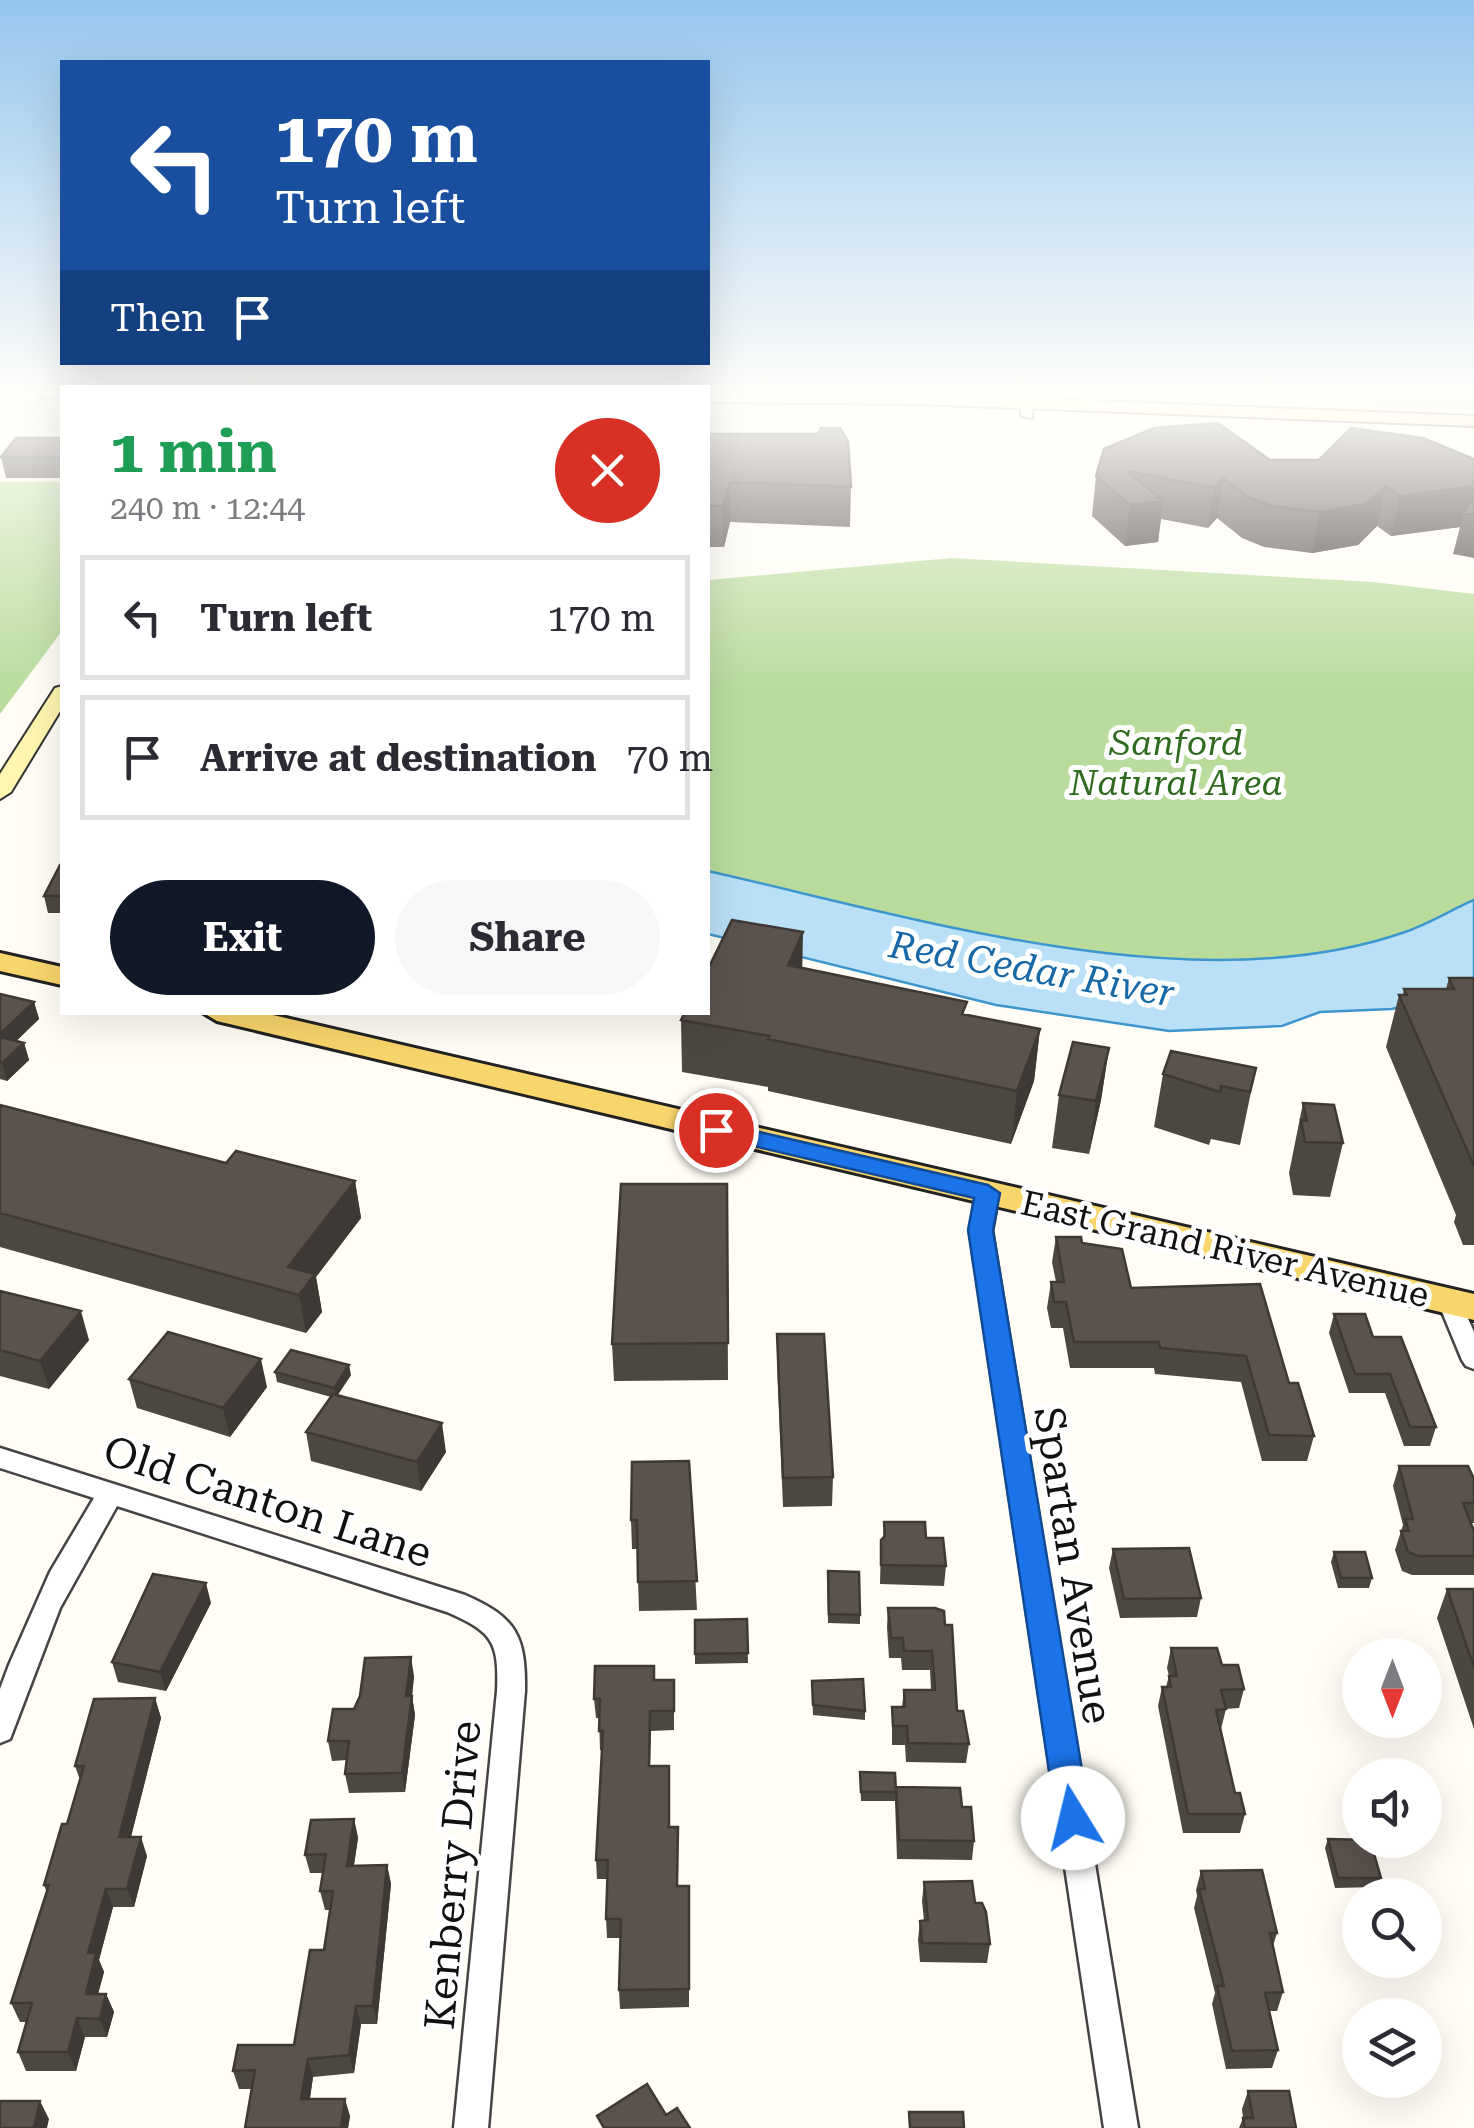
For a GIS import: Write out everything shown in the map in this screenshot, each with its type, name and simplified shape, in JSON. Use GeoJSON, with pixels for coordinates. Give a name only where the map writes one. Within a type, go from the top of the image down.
{"type":"FeatureCollection","features":[{"type":"Feature","properties":{"kind":"main road"},"geometry":{"type":"LineString","coordinates":[[0,962],[60,976]]}},
{"type":"Feature","properties":{"kind":"main road","name":"East Grand River Avenue"},"geometry":{"type":"LineString","coordinates":[[230,1015],[1462,1304]]}},
{"type":"Feature","properties":{"kind":"street"},"geometry":{"type":"LineString","coordinates":[[0,791],[60,695]]}},
{"type":"Feature","properties":{"kind":"street","name":"Spartan Avenue"},"geometry":{"type":"LineString","coordinates":[[988,1193],[980,1230],[1121,2128]]}},
{"type":"Feature","properties":{"kind":"street"},"geometry":{"type":"LineString","coordinates":[[1462,1304],[1474,1360]]}},
{"type":"Feature","properties":{"kind":"street","name":"Old Canton Lane"},"geometry":{"type":"LineString","coordinates":[[0,1458],[455,1603],[490,1618],[505,1632]]}},
{"type":"Feature","properties":{"kind":"street"},"geometry":{"type":"LineString","coordinates":[[0,1730],[39,1616],[72,1552],[111,1494]]}},
{"type":"Feature","properties":{"kind":"street","name":"Kenberry Drive"},"geometry":{"type":"LineString","coordinates":[[471,2128],[512,1691],[513,1654],[505,1632]]}},
{"type":"Feature","properties":{"kind":"green space"},"geometry":{"type":"Polygon","coordinates":[[[0,493],[60,493],[60,634],[0,714],[0,493]]]}},
{"type":"Feature","properties":{"kind":"green space","name":"Sanford Natural Area"},"geometry":{"type":"Polygon","coordinates":[[[952,558],[1373,582],[1474,594],[1474,900],[1405,932],[1323,952],[1237,960],[1147,957],[965,930],[710,871],[710,580],[952,558]]]}},
{"type":"Feature","properties":{"kind":"water","name":"Red Cedar River"},"geometry":{"type":"Polygon","coordinates":[[[710,871],[965,930],[1148,957],[1237,960],[1324,952],[1405,932],[1474,900],[1474,986],[1392,1009],[1320,1012],[1282,1026],[1169,1031],[996,1005],[710,934],[710,871]]]}},
{"type":"Feature","properties":{"kind":"pier"},"geometry":{"type":"Polygon","coordinates":[[[1,729],[60,746],[31,797],[0,788],[1,729]]]}},
{"type":"Feature","properties":{"kind":"building"},"geometry":{"type":"Polygon","coordinates":[[[710,493],[727,493],[723,506],[710,506],[710,493]]]}},
{"type":"Feature","properties":{"kind":"building"},"geometry":{"type":"Polygon","coordinates":[[[1116,493],[1154,493],[1163,501],[1130,505],[1116,493]]]}},
{"type":"Feature","properties":{"kind":"building"},"geometry":{"type":"Polygon","coordinates":[[[1243,493],[1378,493],[1366,504],[1320,512],[1271,506],[1243,493]]]}},
{"type":"Feature","properties":{"kind":"building"},"geometry":{"type":"Polygon","coordinates":[[[1474,496],[1474,515],[1463,513],[1474,496]]]}},
{"type":"Feature","properties":{"kind":"building"},"geometry":{"type":"Polygon","coordinates":[[[60,865],[60,896],[44,896],[60,865]]]}},
{"type":"Feature","properties":{"kind":"building"},"geometry":{"type":"Polygon","coordinates":[[[732,920],[803,932],[788,965],[967,1002],[962,1014],[1040,1029],[1017,1091],[681,1020],[684,1015],[710,1015],[710,965],[732,920]]]}},
{"type":"Feature","properties":{"kind":"building"},"geometry":{"type":"Polygon","coordinates":[[[1449,978],[1474,978],[1474,1166],[1399,995],[1407,995],[1404,989],[1454,989],[1449,978]]]}},
{"type":"Feature","properties":{"kind":"building"},"geometry":{"type":"Polygon","coordinates":[[[0,994],[34,1002],[0,1034],[0,994]]]}},
{"type":"Feature","properties":{"kind":"building"},"geometry":{"type":"Polygon","coordinates":[[[0,1037],[24,1043],[2,1063],[0,1063],[0,1037]]]}},
{"type":"Feature","properties":{"kind":"building"},"geometry":{"type":"Polygon","coordinates":[[[1073,1042],[1109,1048],[1096,1101],[1059,1095],[1073,1042]]]}},
{"type":"Feature","properties":{"kind":"building"},"geometry":{"type":"Polygon","coordinates":[[[1171,1051],[1256,1068],[1250,1092],[1221,1086],[1220,1092],[1163,1074],[1171,1051]]]}},
{"type":"Feature","properties":{"kind":"building"},"geometry":{"type":"Polygon","coordinates":[[[1303,1103],[1334,1105],[1343,1143],[1305,1142],[1301,1120],[1307,1121],[1303,1103]]]}},
{"type":"Feature","properties":{"kind":"building"},"geometry":{"type":"Polygon","coordinates":[[[0,1105],[226,1163],[236,1151],[355,1181],[288,1267],[315,1274],[299,1295],[0,1213],[0,1105]]]}},
{"type":"Feature","properties":{"kind":"building"},"geometry":{"type":"Polygon","coordinates":[[[621,1184],[727,1184],[728,1343],[612,1344],[621,1184]]]}},
{"type":"Feature","properties":{"kind":"building"},"geometry":{"type":"Polygon","coordinates":[[[1056,1237],[1081,1237],[1082,1243],[1122,1249],[1131,1288],[1260,1284],[1289,1383],[1298,1383],[1314,1436],[1269,1435],[1246,1356],[1160,1348],[1159,1342],[1074,1342],[1066,1302],[1054,1302],[1051,1282],[1064,1282],[1056,1237]]]}},
{"type":"Feature","properties":{"kind":"building"},"geometry":{"type":"Polygon","coordinates":[[[0,1291],[81,1311],[40,1361],[0,1350],[0,1291]]]}},
{"type":"Feature","properties":{"kind":"building"},"geometry":{"type":"Polygon","coordinates":[[[1334,1314],[1365,1314],[1373,1337],[1401,1337],[1436,1427],[1410,1427],[1390,1374],[1355,1374],[1334,1314]]]}},
{"type":"Feature","properties":{"kind":"building"},"geometry":{"type":"Polygon","coordinates":[[[168,1332],[261,1359],[223,1408],[129,1379],[168,1332]]]}},
{"type":"Feature","properties":{"kind":"building"},"geometry":{"type":"Polygon","coordinates":[[[777,1334],[824,1334],[833,1477],[783,1478],[777,1334]]]}},
{"type":"Feature","properties":{"kind":"building"},"geometry":{"type":"Polygon","coordinates":[[[291,1350],[349,1365],[334,1388],[275,1372],[291,1350]]]}},
{"type":"Feature","properties":{"kind":"building"},"geometry":{"type":"Polygon","coordinates":[[[333,1394],[442,1423],[417,1462],[306,1432],[333,1394]]]}},
{"type":"Feature","properties":{"kind":"building"},"geometry":{"type":"Polygon","coordinates":[[[689,1461],[697,1581],[638,1582],[637,1520],[631,1520],[632,1462],[689,1461]]]}},
{"type":"Feature","properties":{"kind":"building"},"geometry":{"type":"Polygon","coordinates":[[[1399,1466],[1468,1466],[1474,1479],[1474,1503],[1463,1503],[1474,1531],[1474,1556],[1418,1556],[1408,1552],[1401,1531],[1409,1531],[1405,1519],[1413,1519],[1399,1466]]]}},
{"type":"Feature","properties":{"kind":"building"},"geometry":{"type":"Polygon","coordinates":[[[884,1522],[925,1522],[926,1538],[943,1538],[946,1566],[881,1565],[884,1522]]]}},
{"type":"Feature","properties":{"kind":"building"},"geometry":{"type":"Polygon","coordinates":[[[1189,1548],[1201,1598],[1124,1599],[1113,1549],[1189,1548]]]}},
{"type":"Feature","properties":{"kind":"building"},"geometry":{"type":"Polygon","coordinates":[[[1334,1552],[1365,1552],[1372,1578],[1341,1578],[1334,1552]]]}},
{"type":"Feature","properties":{"kind":"building"},"geometry":{"type":"Polygon","coordinates":[[[828,1571],[859,1572],[860,1615],[829,1614],[828,1571]]]}},
{"type":"Feature","properties":{"kind":"building"},"geometry":{"type":"Polygon","coordinates":[[[153,1574],[206,1583],[160,1672],[112,1662],[153,1574]]]}},
{"type":"Feature","properties":{"kind":"building"},"geometry":{"type":"Polygon","coordinates":[[[1447,1589],[1474,1589],[1474,1667],[1447,1589]]]}},
{"type":"Feature","properties":{"kind":"building"},"geometry":{"type":"Polygon","coordinates":[[[888,1608],[944,1611],[945,1625],[952,1625],[957,1711],[963,1711],[969,1744],[908,1743],[907,1726],[893,1726],[892,1707],[905,1707],[904,1690],[935,1690],[932,1651],[904,1651],[903,1638],[891,1638],[888,1608]]]}},
{"type":"Feature","properties":{"kind":"building"},"geometry":{"type":"Polygon","coordinates":[[[747,1619],[748,1653],[695,1654],[695,1620],[747,1619]]]}},
{"type":"Feature","properties":{"kind":"building"},"geometry":{"type":"Polygon","coordinates":[[[1171,1648],[1217,1648],[1222,1665],[1238,1665],[1244,1689],[1221,1690],[1226,1709],[1216,1710],[1235,1793],[1240,1793],[1245,1814],[1188,1814],[1162,1687],[1171,1687],[1169,1676],[1177,1676],[1171,1648]]]}},
{"type":"Feature","properties":{"kind":"building"},"geometry":{"type":"Polygon","coordinates":[[[411,1657],[406,1696],[412,1696],[402,1773],[345,1774],[349,1741],[328,1741],[333,1709],[354,1709],[360,1696],[365,1658],[411,1657]]]}},
{"type":"Feature","properties":{"kind":"building"},"geometry":{"type":"Polygon","coordinates":[[[595,1666],[654,1666],[654,1680],[674,1680],[674,1711],[650,1711],[649,1766],[669,1766],[669,1827],[678,1827],[677,1886],[689,1886],[689,1989],[619,1990],[621,1919],[606,1919],[608,1860],[596,1860],[603,1731],[599,1731],[600,1699],[594,1699],[595,1666]]]}},
{"type":"Feature","properties":{"kind":"building"},"geometry":{"type":"Polygon","coordinates":[[[863,1679],[865,1711],[813,1705],[812,1681],[863,1679]]]}},
{"type":"Feature","properties":{"kind":"building"},"geometry":{"type":"Polygon","coordinates":[[[155,1698],[119,1837],[141,1837],[127,1889],[106,1889],[88,1953],[96,1953],[86,1994],[106,1994],[100,2019],[77,2018],[68,2052],[18,2052],[32,2003],[11,2003],[49,1885],[44,1885],[62,1824],[67,1824],[84,1766],[75,1766],[94,1699],[155,1698]]]}},
{"type":"Feature","properties":{"kind":"building"},"geometry":{"type":"Polygon","coordinates":[[[860,1772],[895,1773],[896,1792],[861,1792],[860,1772]]]}},
{"type":"Feature","properties":{"kind":"building"},"geometry":{"type":"Polygon","coordinates":[[[896,1787],[960,1788],[962,1807],[971,1807],[974,1841],[899,1840],[896,1787]]]}},
{"type":"Feature","properties":{"kind":"building"},"geometry":{"type":"Polygon","coordinates":[[[354,1819],[347,1866],[387,1865],[373,2006],[356,2006],[349,2055],[308,2059],[301,2099],[345,2099],[341,2128],[245,2128],[255,2070],[233,2071],[238,2045],[294,2045],[310,1950],[324,1950],[333,1891],[320,1891],[326,1854],[305,1855],[311,1820],[354,1819]]]}},
{"type":"Feature","properties":{"kind":"building"},"geometry":{"type":"Polygon","coordinates":[[[1328,1839],[1342,1839],[1342,1858],[1375,1858],[1381,1878],[1342,1878],[1338,1878],[1328,1839]]]}},
{"type":"Feature","properties":{"kind":"building"},"geometry":{"type":"Polygon","coordinates":[[[1262,1870],[1277,1933],[1270,1933],[1283,1992],[1265,1993],[1278,2050],[1232,2051],[1217,1986],[1224,1986],[1199,1889],[1205,1889],[1201,1871],[1262,1870]]]}},
{"type":"Feature","properties":{"kind":"building"},"geometry":{"type":"Polygon","coordinates":[[[972,1881],[975,1903],[982,1903],[986,1912],[990,1944],[922,1943],[920,1921],[928,1920],[924,1882],[972,1881]]]}},
{"type":"Feature","properties":{"kind":"building"},"geometry":{"type":"Polygon","coordinates":[[[647,2084],[666,2115],[677,2108],[690,2128],[604,2128],[597,2116],[647,2084]]]}},
{"type":"Feature","properties":{"kind":"building"},"geometry":{"type":"Polygon","coordinates":[[[1248,2091],[1289,2091],[1296,2128],[1245,2128],[1243,2118],[1253,2118],[1248,2091]]]}},
{"type":"Feature","properties":{"kind":"building"},"geometry":{"type":"Polygon","coordinates":[[[0,2101],[40,2101],[34,2128],[0,2128],[0,2101]]]}},
{"type":"Feature","properties":{"kind":"building"},"geometry":{"type":"Polygon","coordinates":[[[909,2112],[963,2112],[964,2128],[910,2128],[909,2112]]]}},
{"type":"Feature","properties":{"kind":"route"},"geometry":{"type":"LineString","coordinates":[[716,1130],[988,1193],[980,1230],[1073,1818]]}}]}
